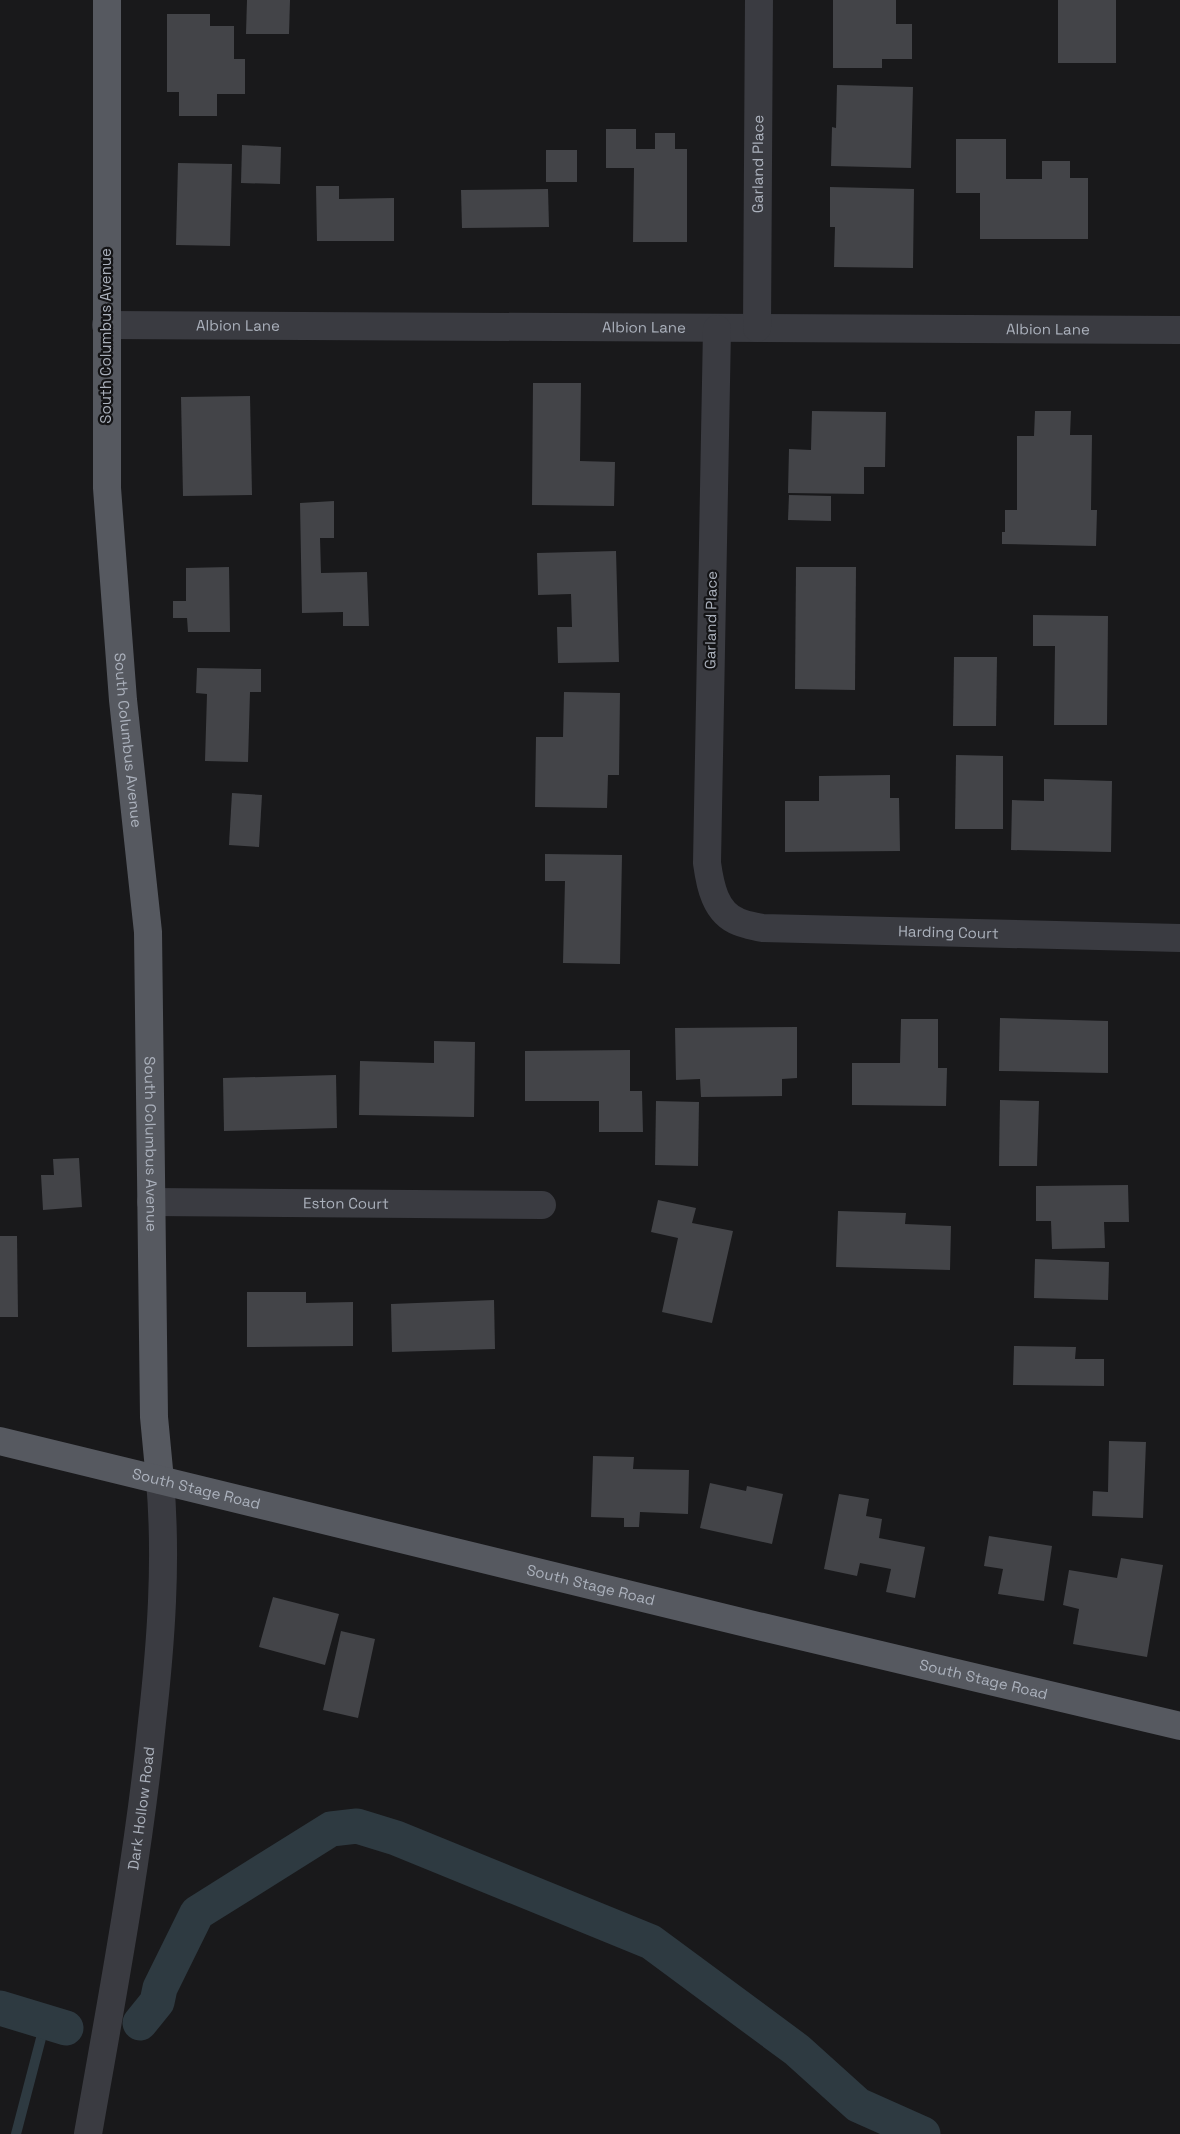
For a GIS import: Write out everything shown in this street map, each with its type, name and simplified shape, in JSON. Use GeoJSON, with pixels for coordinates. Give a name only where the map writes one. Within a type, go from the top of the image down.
{"type":"FeatureCollection","features":[{"type":"Feature","properties":{"kind":"main road","name":"South Columbus Avenue"},"geometry":{"type":"LineString","coordinates":[[107,0],[106,325],[108,488],[124,700],[148,932],[154,1417],[160,1480]]}},
{"type":"Feature","properties":{"kind":"main road","name":"South Stage Road"},"geometry":{"type":"LineString","coordinates":[[0,1441],[758,1626],[1180,1726]]}},
{"type":"Feature","properties":{"kind":"street","name":"Garland Place"},"geometry":{"type":"LineString","coordinates":[[757,328],[759,0]]}},
{"type":"Feature","properties":{"kind":"street","name":"Albion Lane"},"geometry":{"type":"LineString","coordinates":[[106,325],[1180,330]]}},
{"type":"Feature","properties":{"kind":"street","name":"Garland Place"},"geometry":{"type":"LineString","coordinates":[[717,329],[707,863],[710,888],[722,909]]}},
{"type":"Feature","properties":{"kind":"street","name":"Harding Court"},"geometry":{"type":"LineString","coordinates":[[722,909],[738,922],[762,928],[1180,938]]}},
{"type":"Feature","properties":{"kind":"street","name":"Eston Court"},"geometry":{"type":"LineString","coordinates":[[151,1202],[542,1205]]}},
{"type":"Feature","properties":{"kind":"street","name":"Dark Hollow Road"},"geometry":{"type":"LineString","coordinates":[[88,2134],[127,1915],[150,1752],[162,1598],[163,1517],[160,1480]]}},
{"type":"Feature","properties":{"kind":"building"},"geometry":{"type":"Polygon","coordinates":[[[247,0],[290,0],[289,34],[246,34],[247,0]]]}},
{"type":"Feature","properties":{"kind":"building"},"geometry":{"type":"Polygon","coordinates":[[[833,0],[896,0],[896,24],[912,24],[912,59],[882,59],[882,68],[833,68],[833,0]]]}},
{"type":"Feature","properties":{"kind":"building"},"geometry":{"type":"Polygon","coordinates":[[[1058,0],[1116,0],[1116,63],[1058,63],[1058,0]]]}},
{"type":"Feature","properties":{"kind":"building"},"geometry":{"type":"Polygon","coordinates":[[[167,14],[210,14],[210,26],[234,26],[234,59],[245,59],[245,94],[217,94],[217,116],[179,116],[179,92],[167,92],[167,14]]]}},
{"type":"Feature","properties":{"kind":"building"},"geometry":{"type":"Polygon","coordinates":[[[837,85],[913,87],[911,168],[831,166],[832,127],[836,128],[837,85]]]}},
{"type":"Feature","properties":{"kind":"building"},"geometry":{"type":"Polygon","coordinates":[[[606,129],[636,129],[636,149],[655,149],[655,133],[675,133],[675,149],[687,149],[687,242],[633,242],[634,168],[606,168],[606,129]]]}},
{"type":"Feature","properties":{"kind":"building"},"geometry":{"type":"Polygon","coordinates":[[[956,139],[1006,139],[1006,179],[1042,179],[1042,161],[1070,161],[1070,178],[1088,178],[1088,239],[980,239],[980,193],[956,193],[956,139]]]}},
{"type":"Feature","properties":{"kind":"building"},"geometry":{"type":"Polygon","coordinates":[[[242,145],[281,147],[280,184],[241,183],[242,145]]]}},
{"type":"Feature","properties":{"kind":"building"},"geometry":{"type":"Polygon","coordinates":[[[546,150],[577,150],[577,182],[546,182],[546,150]]]}},
{"type":"Feature","properties":{"kind":"building"},"geometry":{"type":"Polygon","coordinates":[[[178,163],[232,164],[230,246],[176,245],[178,163]]]}},
{"type":"Feature","properties":{"kind":"building"},"geometry":{"type":"Polygon","coordinates":[[[316,186],[339,186],[339,199],[394,198],[394,241],[317,241],[316,186]]]}},
{"type":"Feature","properties":{"kind":"building"},"geometry":{"type":"Polygon","coordinates":[[[830,187],[914,189],[913,268],[834,267],[835,227],[830,227],[830,187]]]}},
{"type":"Feature","properties":{"kind":"building"},"geometry":{"type":"Polygon","coordinates":[[[548,189],[549,227],[462,228],[461,190],[548,189]]]}},
{"type":"Feature","properties":{"kind":"building"},"geometry":{"type":"Polygon","coordinates":[[[533,383],[581,383],[580,461],[615,462],[614,506],[532,505],[533,383]]]}},
{"type":"Feature","properties":{"kind":"building"},"geometry":{"type":"Polygon","coordinates":[[[250,396],[252,495],[183,496],[181,397],[250,396]]]}},
{"type":"Feature","properties":{"kind":"building"},"geometry":{"type":"Polygon","coordinates":[[[812,411],[886,412],[885,467],[864,467],[864,494],[788,493],[789,449],[811,450],[812,411]]]}},
{"type":"Feature","properties":{"kind":"building"},"geometry":{"type":"Polygon","coordinates":[[[1035,411],[1071,411],[1070,435],[1092,435],[1091,510],[1097,510],[1096,546],[1002,544],[1002,532],[1005,532],[1005,510],[1017,510],[1017,436],[1034,436],[1035,411]]]}},
{"type":"Feature","properties":{"kind":"building"},"geometry":{"type":"Polygon","coordinates":[[[789,495],[831,496],[831,521],[788,520],[789,495]]]}},
{"type":"Feature","properties":{"kind":"building"},"geometry":{"type":"Polygon","coordinates":[[[334,501],[334,538],[320,538],[321,573],[367,572],[369,626],[343,626],[343,612],[302,613],[300,503],[334,501]]]}},
{"type":"Feature","properties":{"kind":"building"},"geometry":{"type":"Polygon","coordinates":[[[616,551],[619,662],[558,663],[557,627],[572,627],[571,594],[538,595],[537,553],[616,551]]]}},
{"type":"Feature","properties":{"kind":"building"},"geometry":{"type":"Polygon","coordinates":[[[229,567],[230,632],[188,632],[187,618],[173,618],[173,601],[186,601],[186,568],[229,567]]]}},
{"type":"Feature","properties":{"kind":"building"},"geometry":{"type":"Polygon","coordinates":[[[796,567],[856,567],[855,690],[795,689],[796,567]]]}},
{"type":"Feature","properties":{"kind":"building"},"geometry":{"type":"Polygon","coordinates":[[[1033,615],[1108,616],[1107,725],[1054,725],[1055,646],[1033,646],[1033,615]]]}},
{"type":"Feature","properties":{"kind":"building"},"geometry":{"type":"Polygon","coordinates":[[[954,657],[997,657],[996,726],[953,726],[954,657]]]}},
{"type":"Feature","properties":{"kind":"building"},"geometry":{"type":"Polygon","coordinates":[[[197,668],[261,669],[261,692],[250,692],[248,762],[205,761],[207,694],[196,693],[197,668]]]}},
{"type":"Feature","properties":{"kind":"building"},"geometry":{"type":"Polygon","coordinates":[[[564,692],[620,693],[619,775],[608,775],[607,808],[535,807],[536,737],[563,737],[564,692]]]}},
{"type":"Feature","properties":{"kind":"building"},"geometry":{"type":"Polygon","coordinates":[[[956,755],[1003,756],[1003,829],[955,829],[956,755]]]}},
{"type":"Feature","properties":{"kind":"building"},"geometry":{"type":"Polygon","coordinates":[[[890,775],[890,798],[899,798],[900,851],[785,852],[785,801],[819,801],[819,776],[890,775]]]}},
{"type":"Feature","properties":{"kind":"building"},"geometry":{"type":"Polygon","coordinates":[[[1044,779],[1112,781],[1111,852],[1011,850],[1012,800],[1044,801],[1044,779]]]}},
{"type":"Feature","properties":{"kind":"building"},"geometry":{"type":"Polygon","coordinates":[[[232,793],[262,795],[259,847],[229,845],[232,793]]]}},
{"type":"Feature","properties":{"kind":"building"},"geometry":{"type":"Polygon","coordinates":[[[545,854],[622,855],[620,964],[563,963],[565,881],[545,881],[545,854]]]}},
{"type":"Feature","properties":{"kind":"building"},"geometry":{"type":"Polygon","coordinates":[[[1000,1018],[1108,1021],[1108,1073],[999,1071],[1000,1018]]]}},
{"type":"Feature","properties":{"kind":"building"},"geometry":{"type":"Polygon","coordinates":[[[901,1019],[938,1019],[938,1068],[947,1068],[946,1106],[852,1105],[852,1063],[900,1063],[901,1019]]]}},
{"type":"Feature","properties":{"kind":"building"},"geometry":{"type":"Polygon","coordinates":[[[797,1027],[797,1078],[782,1079],[782,1096],[701,1097],[700,1079],[676,1080],[675,1028],[797,1027]]]}},
{"type":"Feature","properties":{"kind":"building"},"geometry":{"type":"Polygon","coordinates":[[[434,1041],[475,1042],[474,1117],[359,1115],[360,1061],[434,1063],[434,1041]]]}},
{"type":"Feature","properties":{"kind":"building"},"geometry":{"type":"Polygon","coordinates":[[[630,1050],[630,1091],[642,1091],[643,1132],[599,1132],[599,1101],[525,1101],[525,1051],[630,1050]]]}},
{"type":"Feature","properties":{"kind":"building"},"geometry":{"type":"Polygon","coordinates":[[[336,1075],[337,1128],[224,1131],[223,1078],[336,1075]]]}},
{"type":"Feature","properties":{"kind":"building"},"geometry":{"type":"Polygon","coordinates":[[[1000,1100],[1039,1101],[1037,1166],[999,1166],[1000,1100]]]}},
{"type":"Feature","properties":{"kind":"building"},"geometry":{"type":"Polygon","coordinates":[[[656,1101],[699,1102],[698,1166],[655,1165],[656,1101]]]}},
{"type":"Feature","properties":{"kind":"building"},"geometry":{"type":"Polygon","coordinates":[[[79,1158],[82,1207],[43,1210],[41,1175],[54,1175],[53,1159],[79,1158]]]}},
{"type":"Feature","properties":{"kind":"building"},"geometry":{"type":"Polygon","coordinates":[[[1128,1185],[1129,1222],[1104,1222],[1105,1248],[1052,1249],[1051,1221],[1036,1221],[1036,1186],[1128,1185]]]}},
{"type":"Feature","properties":{"kind":"building"},"geometry":{"type":"Polygon","coordinates":[[[658,1200],[696,1208],[692,1223],[733,1231],[712,1323],[662,1312],[678,1238],[651,1232],[658,1200]]]}},
{"type":"Feature","properties":{"kind":"building"},"geometry":{"type":"Polygon","coordinates":[[[838,1211],[906,1213],[905,1224],[951,1226],[950,1270],[836,1267],[838,1211]]]}},
{"type":"Feature","properties":{"kind":"building"},"geometry":{"type":"Polygon","coordinates":[[[0,1236],[17,1236],[18,1317],[0,1317],[0,1236]]]}},
{"type":"Feature","properties":{"kind":"building"},"geometry":{"type":"Polygon","coordinates":[[[1035,1259],[1109,1262],[1108,1300],[1034,1298],[1035,1259]]]}},
{"type":"Feature","properties":{"kind":"building"},"geometry":{"type":"Polygon","coordinates":[[[247,1292],[306,1292],[306,1303],[353,1302],[353,1346],[247,1347],[247,1292]]]}},
{"type":"Feature","properties":{"kind":"building"},"geometry":{"type":"Polygon","coordinates":[[[494,1300],[495,1349],[392,1352],[391,1304],[494,1300]]]}},
{"type":"Feature","properties":{"kind":"building"},"geometry":{"type":"Polygon","coordinates":[[[1014,1346],[1076,1347],[1075,1359],[1104,1359],[1104,1386],[1013,1385],[1014,1346]]]}},
{"type":"Feature","properties":{"kind":"building"},"geometry":{"type":"Polygon","coordinates":[[[1109,1441],[1146,1442],[1143,1518],[1092,1516],[1093,1491],[1108,1492],[1109,1441]]]}},
{"type":"Feature","properties":{"kind":"building"},"geometry":{"type":"Polygon","coordinates":[[[593,1456],[634,1457],[633,1469],[689,1470],[688,1514],[640,1512],[639,1527],[624,1527],[624,1518],[591,1517],[593,1456]]]}},
{"type":"Feature","properties":{"kind":"building"},"geometry":{"type":"Polygon","coordinates":[[[710,1483],[746,1491],[747,1486],[783,1494],[772,1544],[700,1528],[710,1483]]]}},
{"type":"Feature","properties":{"kind":"building"},"geometry":{"type":"Polygon","coordinates":[[[839,1494],[869,1499],[866,1516],[882,1519],[879,1538],[925,1547],[915,1598],[886,1592],[891,1569],[860,1563],[857,1576],[824,1569],[839,1494]]]}},
{"type":"Feature","properties":{"kind":"building"},"geometry":{"type":"Polygon","coordinates":[[[989,1536],[1052,1546],[1044,1601],[998,1594],[1003,1569],[984,1566],[989,1536]]]}},
{"type":"Feature","properties":{"kind":"building"},"geometry":{"type":"Polygon","coordinates":[[[1121,1558],[1163,1565],[1147,1657],[1073,1644],[1079,1609],[1063,1605],[1069,1570],[1117,1578],[1121,1558]]]}},
{"type":"Feature","properties":{"kind":"building"},"geometry":{"type":"Polygon","coordinates":[[[273,1597],[339,1614],[325,1665],[259,1647],[273,1597]]]}},
{"type":"Feature","properties":{"kind":"building"},"geometry":{"type":"Polygon","coordinates":[[[341,1631],[375,1639],[358,1718],[323,1710],[341,1631]]]}},
{"type":"Feature","properties":{"kind":"waterway"},"geometry":{"type":"LineString","coordinates":[[140,2023],[157,2002],[160,1988],[197,1913],[331,1829],[357,1826],[396,1838],[651,1942],[797,2050],[858,2105],[923,2134]]}},
{"type":"Feature","properties":{"kind":"waterway"},"geometry":{"type":"LineString","coordinates":[[0,2008],[66,2028]]}},
{"type":"Feature","properties":{"kind":"waterway"},"geometry":{"type":"LineString","coordinates":[[16,2134],[45,2023]]}}]}
